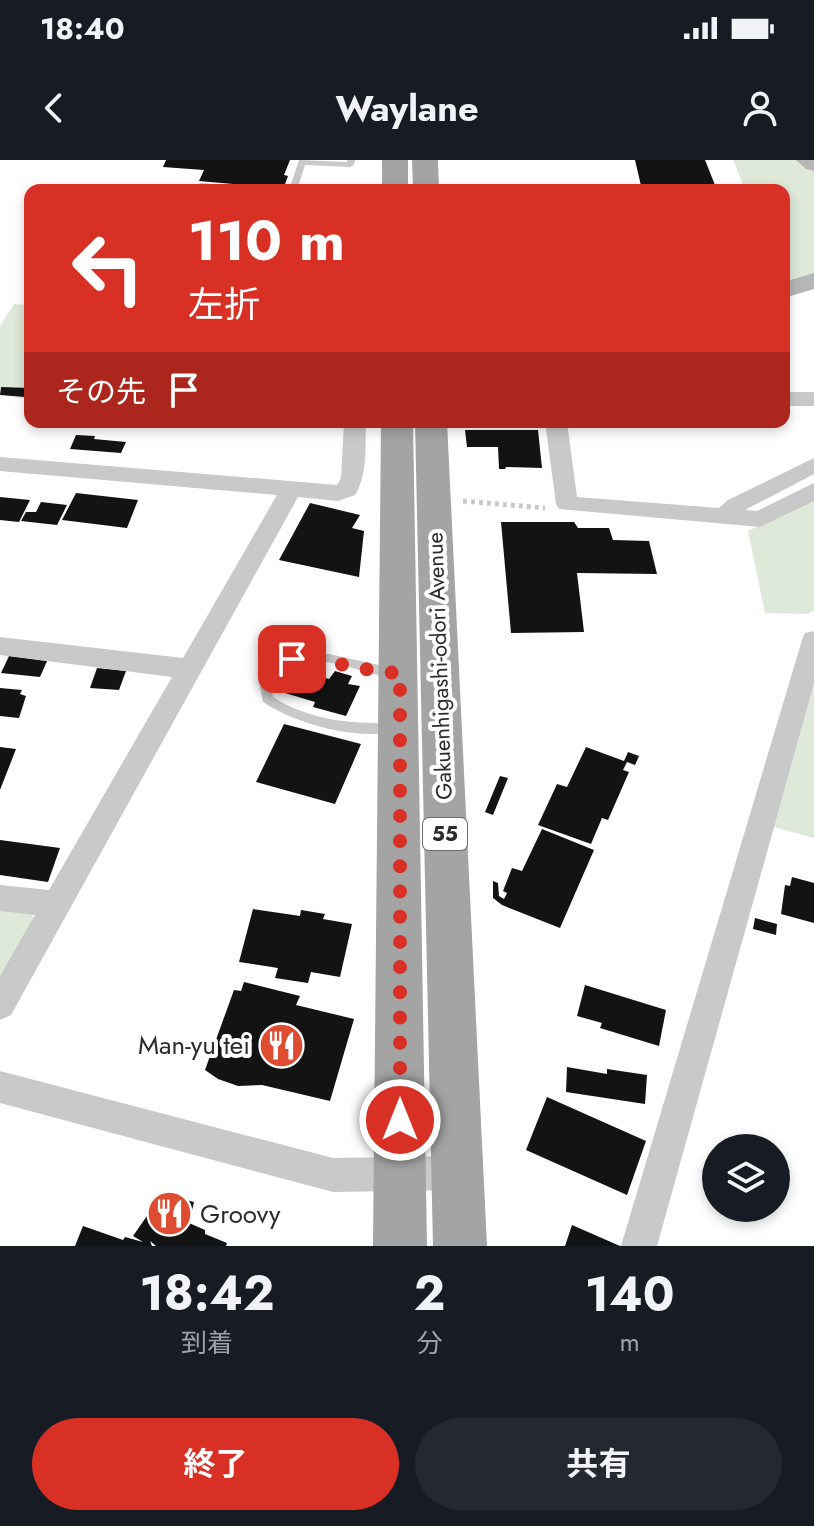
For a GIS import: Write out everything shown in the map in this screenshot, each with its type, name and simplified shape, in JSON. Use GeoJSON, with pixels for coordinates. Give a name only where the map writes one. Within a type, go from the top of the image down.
{"type":"FeatureCollection","features":[{"type":"Feature","properties":{"kind":"main road"},"geometry":{"type":"LineString","coordinates":[[395,160],[395,184]]}},
{"type":"Feature","properties":{"kind":"main road"},"geometry":{"type":"LineString","coordinates":[[425,160],[426,184]]}},
{"type":"Feature","properties":{"kind":"main road","name":"55"},"geometry":{"type":"LineString","coordinates":[[397,428],[400,673]]}},
{"type":"Feature","properties":{"kind":"main road","name":"Gakuenhigashi-odori Avenue"},"geometry":{"type":"LineString","coordinates":[[431,428],[460,1246]]}},
{"type":"Feature","properties":{"kind":"main road","name":"Gakuenhigashi-odori Avenue"},"geometry":{"type":"LineString","coordinates":[[400,673],[400,1246]]}},
{"type":"Feature","properties":{"kind":"street"},"geometry":{"type":"LineString","coordinates":[[808,160],[814,164]]}},
{"type":"Feature","properties":{"kind":"street"},"geometry":{"type":"LineString","coordinates":[[790,288],[814,281]]}},
{"type":"Feature","properties":{"kind":"street"},"geometry":{"type":"LineString","coordinates":[[790,399],[814,399]]}},
{"type":"Feature","properties":{"kind":"street"},"geometry":{"type":"LineString","coordinates":[[0,464],[338,493],[347,490],[352,478],[355,428]]}},
{"type":"Feature","properties":{"kind":"street"},"geometry":{"type":"LineString","coordinates":[[557,428],[567,504],[760,519],[814,491]]}},
{"type":"Feature","properties":{"kind":"street"},"geometry":{"type":"LineString","coordinates":[[724,517],[736,505],[814,465]]}},
{"type":"Feature","properties":{"kind":"street"},"geometry":{"type":"LineString","coordinates":[[0,1005],[291,490]]}},
{"type":"Feature","properties":{"kind":"street"},"geometry":{"type":"LineString","coordinates":[[639,1246],[814,640]]}},
{"type":"Feature","properties":{"kind":"street"},"geometry":{"type":"LineString","coordinates":[[0,646],[190,669]]}},
{"type":"Feature","properties":{"kind":"street"},"geometry":{"type":"LineString","coordinates":[[0,898],[57,904]]}},
{"type":"Feature","properties":{"kind":"street"},"geometry":{"type":"LineString","coordinates":[[0,1087],[333,1175],[457,1173]]}},
{"type":"Feature","properties":{"kind":"lane"},"geometry":{"type":"LineString","coordinates":[[295,184],[302,162],[350,165],[351,160]]}},
{"type":"Feature","properties":{"kind":"lane"},"geometry":{"type":"LineString","coordinates":[[400,673],[372,673],[321,658],[292,659],[282,665],[266,687],[267,699],[283,711],[352,728],[400,728]]}},
{"type":"Feature","properties":{"kind":"path"},"geometry":{"type":"LineString","coordinates":[[434,499],[562,510],[567,504]]}},
{"type":"Feature","properties":{"kind":"green space"},"geometry":{"type":"Polygon","coordinates":[[[733,160],[800,160],[814,168],[814,275],[791,284],[790,282],[790,184],[743,184],[733,160]]]}},
{"type":"Feature","properties":{"kind":"green space"},"geometry":{"type":"Polygon","coordinates":[[[14,304],[24,305],[24,388],[0,388],[0,326],[14,304]]]}},
{"type":"Feature","properties":{"kind":"green space"},"geometry":{"type":"Polygon","coordinates":[[[814,498],[814,611],[806,614],[765,613],[748,531],[814,498]]]}},
{"type":"Feature","properties":{"kind":"green space"},"geometry":{"type":"Polygon","coordinates":[[[814,685],[814,838],[774,827],[814,685]]]}},
{"type":"Feature","properties":{"kind":"green space"},"geometry":{"type":"Polygon","coordinates":[[[0,907],[31,910],[34,920],[0,980],[0,907]]]}},
{"type":"Feature","properties":{"kind":"building"},"geometry":{"type":"Polygon","coordinates":[[[166,160],[290,160],[284,175],[288,176],[285,184],[199,181],[204,170],[163,167],[166,160]]]}},
{"type":"Feature","properties":{"kind":"building"},"geometry":{"type":"Polygon","coordinates":[[[635,160],[705,160],[715,184],[641,184],[635,160]]]}},
{"type":"Feature","properties":{"kind":"building"},"geometry":{"type":"Polygon","coordinates":[[[1,387],[24,388],[24,397],[0,395],[1,387]]]}},
{"type":"Feature","properties":{"kind":"building"},"geometry":{"type":"Polygon","coordinates":[[[465,430],[538,430],[542,468],[499,469],[498,447],[467,447],[465,430]]]}},
{"type":"Feature","properties":{"kind":"building"},"geometry":{"type":"Polygon","coordinates":[[[76,435],[126,442],[121,453],[70,449],[76,435]]]}},
{"type":"Feature","properties":{"kind":"building"},"geometry":{"type":"Polygon","coordinates":[[[76,493],[138,500],[127,528],[62,520],[76,493]]]}},
{"type":"Feature","properties":{"kind":"building"},"geometry":{"type":"Polygon","coordinates":[[[0,497],[30,500],[19,522],[0,520],[0,497]]]}},
{"type":"Feature","properties":{"kind":"building"},"geometry":{"type":"Polygon","coordinates":[[[41,502],[67,505],[57,525],[21,521],[26,512],[36,512],[41,502]]]}},
{"type":"Feature","properties":{"kind":"building"},"geometry":{"type":"Polygon","coordinates":[[[310,503],[360,515],[352,528],[364,531],[359,577],[279,560],[310,503]]]}},
{"type":"Feature","properties":{"kind":"building"},"geometry":{"type":"Polygon","coordinates":[[[501,522],[574,522],[578,528],[609,528],[613,540],[649,541],[657,574],[577,573],[584,632],[511,633],[501,522]]]}},
{"type":"Feature","properties":{"kind":"building"},"geometry":{"type":"Polygon","coordinates":[[[9,656],[47,661],[40,677],[1,673],[9,656]]]}},
{"type":"Feature","properties":{"kind":"building"},"geometry":{"type":"Polygon","coordinates":[[[97,668],[126,671],[119,690],[90,688],[97,668]]]}},
{"type":"Feature","properties":{"kind":"building"},"geometry":{"type":"Polygon","coordinates":[[[297,670],[329,679],[335,671],[352,676],[348,684],[360,686],[346,716],[313,707],[315,702],[285,693],[297,670]]]}},
{"type":"Feature","properties":{"kind":"building"},"geometry":{"type":"Polygon","coordinates":[[[0,688],[22,690],[20,694],[26,696],[19,718],[0,716],[0,688]]]}},
{"type":"Feature","properties":{"kind":"building"},"geometry":{"type":"Polygon","coordinates":[[[284,724],[361,744],[335,804],[256,782],[284,724]]]}},
{"type":"Feature","properties":{"kind":"building"},"geometry":{"type":"Polygon","coordinates":[[[0,747],[16,749],[0,790],[0,747]]]}},
{"type":"Feature","properties":{"kind":"building"},"geometry":{"type":"Polygon","coordinates":[[[586,747],[624,761],[628,752],[639,756],[635,765],[627,762],[623,770],[629,772],[608,820],[602,818],[591,844],[538,825],[557,784],[567,787],[586,747]]]}},
{"type":"Feature","properties":{"kind":"building"},"geometry":{"type":"Polygon","coordinates":[[[500,776],[508,778],[493,815],[485,812],[500,776]]]}},
{"type":"Feature","properties":{"kind":"building"},"geometry":{"type":"Polygon","coordinates":[[[542,829],[594,850],[560,928],[502,905],[493,898],[493,881],[498,883],[499,896],[504,899],[507,893],[503,891],[512,868],[522,871],[542,829]]]}},
{"type":"Feature","properties":{"kind":"building"},"geometry":{"type":"Polygon","coordinates":[[[0,840],[60,848],[48,882],[0,875],[0,840]]]}},
{"type":"Feature","properties":{"kind":"building"},"geometry":{"type":"Polygon","coordinates":[[[792,877],[814,883],[814,923],[781,914],[785,885],[790,886],[792,877]]]}},
{"type":"Feature","properties":{"kind":"building"},"geometry":{"type":"Polygon","coordinates":[[[253,909],[300,916],[301,910],[325,914],[323,919],[352,924],[340,977],[311,972],[308,983],[275,978],[278,968],[239,962],[253,909]]]}},
{"type":"Feature","properties":{"kind":"building"},"geometry":{"type":"Polygon","coordinates":[[[755,918],[777,924],[776,935],[753,929],[755,918]]]}},
{"type":"Feature","properties":{"kind":"building","name":"Man-yu tei"},"geometry":{"type":"Polygon","coordinates":[[[244,982],[300,996],[296,1005],[354,1019],[330,1101],[262,1085],[238,1086],[218,1079],[205,1070],[234,990],[241,991],[244,982]]]}},
{"type":"Feature","properties":{"kind":"building"},"geometry":{"type":"Polygon","coordinates":[[[585,985],[666,1010],[659,1046],[600,1028],[602,1023],[577,1016],[585,985]]]}},
{"type":"Feature","properties":{"kind":"building"},"geometry":{"type":"Polygon","coordinates":[[[567,1067],[607,1074],[607,1069],[647,1075],[645,1104],[566,1092],[567,1067]]]}},
{"type":"Feature","properties":{"kind":"building"},"geometry":{"type":"Polygon","coordinates":[[[547,1097],[646,1141],[627,1195],[526,1150],[547,1097]]]}},
{"type":"Feature","properties":{"kind":"building","name":"Groovy"},"geometry":{"type":"Polygon","coordinates":[[[164,1194],[194,1202],[189,1223],[227,1243],[226,1246],[156,1246],[150,1241],[152,1246],[75,1246],[83,1226],[123,1240],[125,1237],[143,1242],[133,1236],[156,1203],[160,1206],[164,1194]]]}},
{"type":"Feature","properties":{"kind":"building"},"geometry":{"type":"Polygon","coordinates":[[[572,1225],[620,1246],[565,1246],[572,1225]]]}},
{"type":"Feature","properties":{"kind":"place","name":"Man-yu tei"},"geometry":{"type":"Point","coordinates":[281,1045]}},
{"type":"Feature","properties":{"kind":"place","name":"Groovy"},"geometry":{"type":"Point","coordinates":[169,1214]}},
{"type":"Feature","properties":{"kind":"route"},"geometry":{"type":"LineString","coordinates":[[292,659],[321,658],[372,673],[400,673],[400,1120]]}}]}
